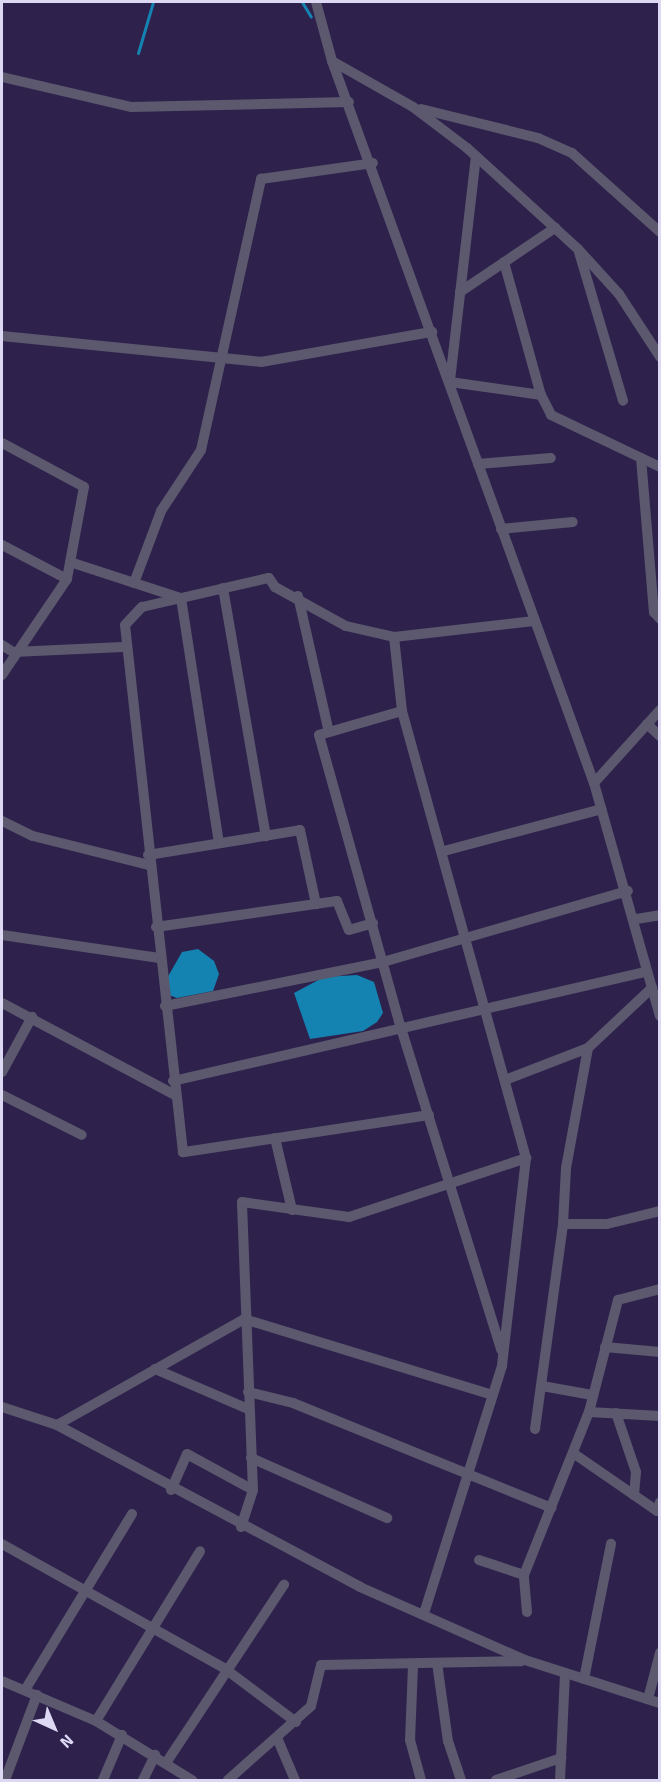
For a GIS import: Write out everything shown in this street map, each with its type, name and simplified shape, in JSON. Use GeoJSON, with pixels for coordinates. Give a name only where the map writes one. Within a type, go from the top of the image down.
{"type":"FeatureCollection","features":[{"type":"Feature","properties":{"kind":"street"},"geometry":{"type":"LineString","coordinates":[[316,2],[332,61],[373,162],[501,529],[594,783],[636,919],[647,972],[660,1016]]}},
{"type":"Feature","properties":{"kind":"street"},"geometry":{"type":"LineString","coordinates":[[332,61],[413,107],[476,156],[578,249],[620,294],[660,357]]}},
{"type":"Feature","properties":{"kind":"street"},"geometry":{"type":"LineString","coordinates":[[2,77],[130,107],[349,102]]}},
{"type":"Feature","properties":{"kind":"street"},"geometry":{"type":"LineString","coordinates":[[413,107],[538,138],[572,153],[660,232]]}},
{"type":"Feature","properties":{"kind":"street"},"geometry":{"type":"LineString","coordinates":[[450,382],[476,156]]}},
{"type":"Feature","properties":{"kind":"street"},"geometry":{"type":"LineString","coordinates":[[134,583],[161,511],[201,450],[261,179],[373,162]]}},
{"type":"Feature","properties":{"kind":"street"},"geometry":{"type":"LineString","coordinates":[[460,292],[555,228]]}},
{"type":"Feature","properties":{"kind":"street"},"geometry":{"type":"LineString","coordinates":[[578,249],[623,401]]}},
{"type":"Feature","properties":{"kind":"street"},"geometry":{"type":"LineString","coordinates":[[504,262],[541,395],[551,415],[660,467]]}},
{"type":"Feature","properties":{"kind":"street"},"geometry":{"type":"LineString","coordinates":[[2,336],[261,362],[432,332]]}},
{"type":"Feature","properties":{"kind":"street"},"geometry":{"type":"LineString","coordinates":[[450,382],[541,395]]}},
{"type":"Feature","properties":{"kind":"street"},"geometry":{"type":"LineString","coordinates":[[2,443],[84,487],[68,579],[14,652],[2,675]]}},
{"type":"Feature","properties":{"kind":"street"},"geometry":{"type":"LineString","coordinates":[[478,464],[551,458]]}},
{"type":"Feature","properties":{"kind":"street"},"geometry":{"type":"LineString","coordinates":[[641,458],[654,612],[660,619]]}},
{"type":"Feature","properties":{"kind":"street"},"geometry":{"type":"LineString","coordinates":[[501,529],[573,522]]}},
{"type":"Feature","properties":{"kind":"street"},"geometry":{"type":"LineString","coordinates":[[2,544],[68,579]]}},
{"type":"Feature","properties":{"kind":"street"},"geometry":{"type":"LineString","coordinates":[[70,562],[181,598]]}},
{"type":"Feature","properties":{"kind":"street"},"geometry":{"type":"LineString","coordinates":[[429,1115],[183,1152],[123,647],[124,625],[142,607],[269,578],[275,587],[298,596],[345,626],[394,637],[534,621]]}},
{"type":"Feature","properties":{"kind":"street"},"geometry":{"type":"LineString","coordinates":[[223,588],[266,836]]}},
{"type":"Feature","properties":{"kind":"street"},"geometry":{"type":"LineString","coordinates":[[298,596],[329,732]]}},
{"type":"Feature","properties":{"kind":"street"},"geometry":{"type":"LineString","coordinates":[[181,598],[219,843]]}},
{"type":"Feature","properties":{"kind":"street"},"geometry":{"type":"LineString","coordinates":[[394,637],[402,711],[444,850],[526,1158],[503,1356],[493,1395],[424,1614]]}},
{"type":"Feature","properties":{"kind":"street"},"geometry":{"type":"LineString","coordinates":[[2,645],[14,652],[123,647]]}},
{"type":"Feature","properties":{"kind":"street"},"geometry":{"type":"LineString","coordinates":[[594,783],[660,710]]}},
{"type":"Feature","properties":{"kind":"street"},"geometry":{"type":"LineString","coordinates":[[402,711],[319,735],[401,1028],[451,1181],[503,1356]]}},
{"type":"Feature","properties":{"kind":"street"},"geometry":{"type":"LineString","coordinates":[[647,724],[660,736]]}},
{"type":"Feature","properties":{"kind":"street"},"geometry":{"type":"LineString","coordinates":[[444,850],[602,809]]}},
{"type":"Feature","properties":{"kind":"street"},"geometry":{"type":"LineString","coordinates":[[2,821],[33,836],[148,860],[219,843],[300,830],[316,904]]}},
{"type":"Feature","properties":{"kind":"street"},"geometry":{"type":"LineString","coordinates":[[165,1006],[383,962],[628,891]]}},
{"type":"Feature","properties":{"kind":"street"},"geometry":{"type":"LineString","coordinates":[[156,927],[337,901],[349,930],[373,923]]}},
{"type":"Feature","properties":{"kind":"street"},"geometry":{"type":"LineString","coordinates":[[636,919],[660,915]]}},
{"type":"Feature","properties":{"kind":"street"},"geometry":{"type":"LineString","coordinates":[[2,935],[159,958]]}},
{"type":"Feature","properties":{"kind":"street"},"geometry":{"type":"LineString","coordinates":[[173,1081],[647,972]]}},
{"type":"Feature","properties":{"kind":"street"},"geometry":{"type":"LineString","coordinates":[[505,1080],[588,1047],[652,988]]}},
{"type":"Feature","properties":{"kind":"street"},"geometry":{"type":"LineString","coordinates":[[2,1003],[175,1095]]}},
{"type":"Feature","properties":{"kind":"street"},"geometry":{"type":"LineString","coordinates":[[2,1072],[32,1017]]}},
{"type":"Feature","properties":{"kind":"street"},"geometry":{"type":"LineString","coordinates":[[535,1429],[563,1224],[566,1168],[588,1047]]}},
{"type":"Feature","properties":{"kind":"street"},"geometry":{"type":"LineString","coordinates":[[2,1095],[82,1135]]}},
{"type":"Feature","properties":{"kind":"street"},"geometry":{"type":"LineString","coordinates":[[275,1138],[292,1210]]}},
{"type":"Feature","properties":{"kind":"street"},"geometry":{"type":"LineString","coordinates":[[241,1527],[252,1491],[244,1318],[242,1202],[349,1217],[451,1181],[526,1158]]}},
{"type":"Feature","properties":{"kind":"street"},"geometry":{"type":"LineString","coordinates":[[563,1224],[607,1224],[660,1211]]}},
{"type":"Feature","properties":{"kind":"street"},"geometry":{"type":"LineString","coordinates":[[527,1612],[524,1575],[589,1412],[618,1300],[660,1289]]}},
{"type":"Feature","properties":{"kind":"street"},"geometry":{"type":"LineString","coordinates":[[57,1425],[244,1318],[493,1395]]}},
{"type":"Feature","properties":{"kind":"street"},"geometry":{"type":"LineString","coordinates":[[605,1347],[660,1352]]}},
{"type":"Feature","properties":{"kind":"street"},"geometry":{"type":"LineString","coordinates":[[155,1369],[248,1409]]}},
{"type":"Feature","properties":{"kind":"street"},"geometry":{"type":"LineString","coordinates":[[542,1386],[592,1395]]}},
{"type":"Feature","properties":{"kind":"street"},"geometry":{"type":"LineString","coordinates":[[248,1392],[293,1403],[551,1508]]}},
{"type":"Feature","properties":{"kind":"street"},"geometry":{"type":"LineString","coordinates":[[2,1407],[57,1425],[241,1527],[525,1660],[660,1703]]}},
{"type":"Feature","properties":{"kind":"street"},"geometry":{"type":"LineString","coordinates":[[589,1412],[660,1416]]}},
{"type":"Feature","properties":{"kind":"street"},"geometry":{"type":"LineString","coordinates":[[616,1413],[636,1472],[634,1495]]}},
{"type":"Feature","properties":{"kind":"street"},"geometry":{"type":"LineString","coordinates":[[573,1453],[657,1511],[660,1502]]}},
{"type":"Feature","properties":{"kind":"street"},"geometry":{"type":"LineString","coordinates":[[171,1490],[187,1454],[252,1491]]}},
{"type":"Feature","properties":{"kind":"street"},"geometry":{"type":"LineString","coordinates":[[251,1458],[387,1518]]}},
{"type":"Feature","properties":{"kind":"street"},"geometry":{"type":"LineString","coordinates":[[25,1690],[132,1514]]}},
{"type":"Feature","properties":{"kind":"street"},"geometry":{"type":"LineString","coordinates":[[2,1544],[224,1668],[296,1722]]}},
{"type":"Feature","properties":{"kind":"street"},"geometry":{"type":"LineString","coordinates":[[584,1679],[611,1544]]}},
{"type":"Feature","properties":{"kind":"street"},"geometry":{"type":"LineString","coordinates":[[96,1721],[200,1551]]}},
{"type":"Feature","properties":{"kind":"street"},"geometry":{"type":"LineString","coordinates":[[479,1560],[524,1575]]}},
{"type":"Feature","properties":{"kind":"street"},"geometry":{"type":"LineString","coordinates":[[166,1763],[224,1668],[284,1585]]}},
{"type":"Feature","properties":{"kind":"street"},"geometry":{"type":"LineString","coordinates":[[648,1699],[660,1653]]}},
{"type":"Feature","properties":{"kind":"street"},"geometry":{"type":"LineString","coordinates":[[228,1780],[278,1740],[311,1706],[321,1665],[413,1666],[525,1660]]}},
{"type":"Feature","properties":{"kind":"street"},"geometry":{"type":"LineString","coordinates":[[437,1663],[448,1741],[461,1780]]}},
{"type":"Feature","properties":{"kind":"street"},"geometry":{"type":"LineString","coordinates":[[413,1666],[410,1740],[421,1780]]}},
{"type":"Feature","properties":{"kind":"street"},"geometry":{"type":"LineString","coordinates":[[560,1780],[565,1673]]}},
{"type":"Feature","properties":{"kind":"street"},"geometry":{"type":"LineString","coordinates":[[2,1681],[96,1721],[155,1755],[192,1780]]}},
{"type":"Feature","properties":{"kind":"street"},"geometry":{"type":"LineString","coordinates":[[5,1780],[37,1695]]}},
{"type":"Feature","properties":{"kind":"street"},"geometry":{"type":"LineString","coordinates":[[103,1780],[122,1735]]}},
{"type":"Feature","properties":{"kind":"street"},"geometry":{"type":"LineString","coordinates":[[278,1740],[296,1780]]}},
{"type":"Feature","properties":{"kind":"street"},"geometry":{"type":"LineString","coordinates":[[143,1780],[155,1755]]}},
{"type":"Feature","properties":{"kind":"street"},"geometry":{"type":"LineString","coordinates":[[496,1780],[561,1758]]}},
{"type":"Feature","properties":{"kind":"water"},"geometry":{"type":"Polygon","coordinates":[[[198,949],[214,961],[219,974],[213,991],[177,998],[169,995],[166,980],[182,952],[198,949]]]}},
{"type":"Feature","properties":{"kind":"water"},"geometry":{"type":"Polygon","coordinates":[[[357,975],[374,982],[383,1013],[377,1022],[363,1031],[310,1039],[294,993],[324,977],[357,975]]]}},
{"type":"Feature","properties":{"kind":"waterway"},"geometry":{"type":"LineString","coordinates":[[138,53],[153,2]]}},
{"type":"Feature","properties":{"kind":"waterway"},"geometry":{"type":"LineString","coordinates":[[302,2],[311,17]]}}]}
